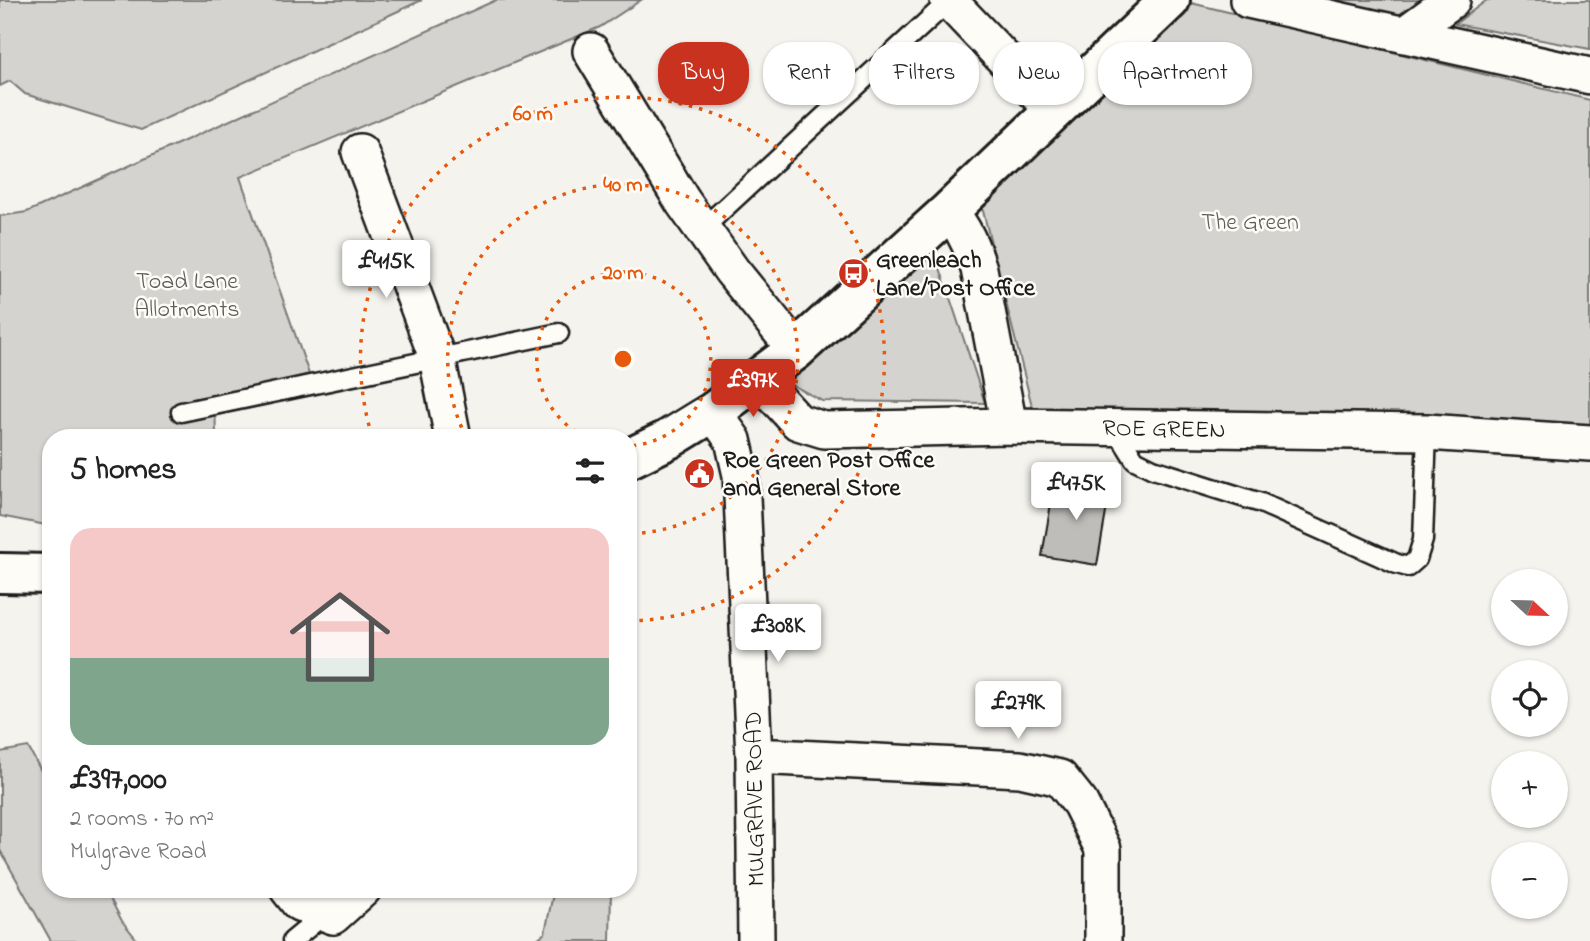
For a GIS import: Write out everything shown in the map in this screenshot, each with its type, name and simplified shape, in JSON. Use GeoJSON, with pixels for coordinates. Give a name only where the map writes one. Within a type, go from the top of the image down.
{"type":"FeatureCollection","features":[{"type":"Feature","properties":{"kind":"street"},"geometry":{"type":"LineString","coordinates":[[949,0],[1054,110]]}},
{"type":"Feature","properties":{"kind":"street"},"geometry":{"type":"LineString","coordinates":[[637,455],[669,439],[713,411],[796,350],[949,211],[1170,0]]}},
{"type":"Feature","properties":{"kind":"street"},"geometry":{"type":"LineString","coordinates":[[1248,0],[1590,76]]}},
{"type":"Feature","properties":{"kind":"street"},"geometry":{"type":"LineString","coordinates":[[1404,35],[1452,0]]}},
{"type":"Feature","properties":{"kind":"street"},"geometry":{"type":"LineString","coordinates":[[591,51],[657,161],[702,229],[796,350]]}},
{"type":"Feature","properties":{"kind":"street"},"geometry":{"type":"LineString","coordinates":[[360,152],[437,357],[451,429]]}},
{"type":"Feature","properties":{"kind":"street"},"geometry":{"type":"LineString","coordinates":[[949,211],[960,223],[979,269],[1009,426]]}},
{"type":"Feature","properties":{"kind":"street","name":"ROE GREEN"},"geometry":{"type":"LineString","coordinates":[[758,379],[798,422],[824,430],[1009,426],[1427,432],[1590,443]]}},
{"type":"Feature","properties":{"kind":"street","name":"MULGRAVE ROAD"},"geometry":{"type":"LineString","coordinates":[[713,411],[733,440],[741,475],[754,755],[756,941]]}},
{"type":"Feature","properties":{"kind":"street"},"geometry":{"type":"LineString","coordinates":[[0,573],[42,574]]}},
{"type":"Feature","properties":{"kind":"street"},"geometry":{"type":"LineString","coordinates":[[754,755],[1020,769],[1060,778],[1080,803],[1103,849],[1103,941]]}},
{"type":"Feature","properties":{"kind":"street"},"geometry":{"type":"LineString","coordinates":[[295,898],[299,903],[332,916],[353,898]]}},
{"type":"Feature","properties":{"kind":"lane"},"geometry":{"type":"LineString","coordinates":[[702,229],[949,0]]}},
{"type":"Feature","properties":{"kind":"lane"},"geometry":{"type":"LineString","coordinates":[[181,412],[559,333]]}},
{"type":"Feature","properties":{"kind":"lane"},"geometry":{"type":"LineString","coordinates":[[1119,427],[1135,460],[1153,469],[1262,503],[1408,567],[1417,559],[1423,540],[1427,432]]}},
{"type":"Feature","properties":{"kind":"lane"},"geometry":{"type":"LineString","coordinates":[[292,941],[326,913]]}},
{"type":"Feature","properties":{"kind":"green space"},"geometry":{"type":"Polygon","coordinates":[[[0,0],[422,0],[141,130],[25,94],[10,81],[0,86],[0,0]]]}},
{"type":"Feature","properties":{"kind":"green space","name":"Toad Lane Allotments"},"geometry":{"type":"Polygon","coordinates":[[[496,0],[641,0],[600,27],[240,177],[309,374],[215,398],[216,429],[42,429],[42,524],[0,516],[0,216],[27,212],[496,0]]]}},
{"type":"Feature","properties":{"kind":"green space"},"geometry":{"type":"Polygon","coordinates":[[[1330,0],[1428,0],[1405,18],[1330,0]]]}},
{"type":"Feature","properties":{"kind":"green space"},"geometry":{"type":"Polygon","coordinates":[[[1487,0],[1590,0],[1590,49],[1455,24],[1487,0]]]}},
{"type":"Feature","properties":{"kind":"green space","name":"The Green"},"geometry":{"type":"Polygon","coordinates":[[[1187,2],[1590,100],[1590,436],[1033,410],[981,203],[1098,89],[1098,105],[1252,105],[1252,42],[1146,42],[1187,2]]]}},
{"type":"Feature","properties":{"kind":"green space"},"geometry":{"type":"Polygon","coordinates":[[[933,247],[985,403],[822,401],[783,380],[933,247]]]}},
{"type":"Feature","properties":{"kind":"green space"},"geometry":{"type":"Polygon","coordinates":[[[28,747],[42,773],[42,898],[110,898],[122,921],[138,941],[51,941],[0,850],[0,752],[28,747]]]}},
{"type":"Feature","properties":{"kind":"green space"},"geometry":{"type":"Polygon","coordinates":[[[552,898],[611,898],[610,941],[534,941],[545,933],[552,898]]]}},
{"type":"Feature","properties":{"kind":"building"},"geometry":{"type":"Polygon","coordinates":[[[1055,480],[1110,489],[1097,565],[1042,556],[1055,480]]]}},
{"type":"Feature","properties":{"kind":"place","name":"Greenleach Lane/Post Office"},"geometry":{"type":"Point","coordinates":[853,273]}},
{"type":"Feature","properties":{"kind":"place","name":"Roe Green Post Office and General Store"},"geometry":{"type":"Point","coordinates":[700,473]}}]}
